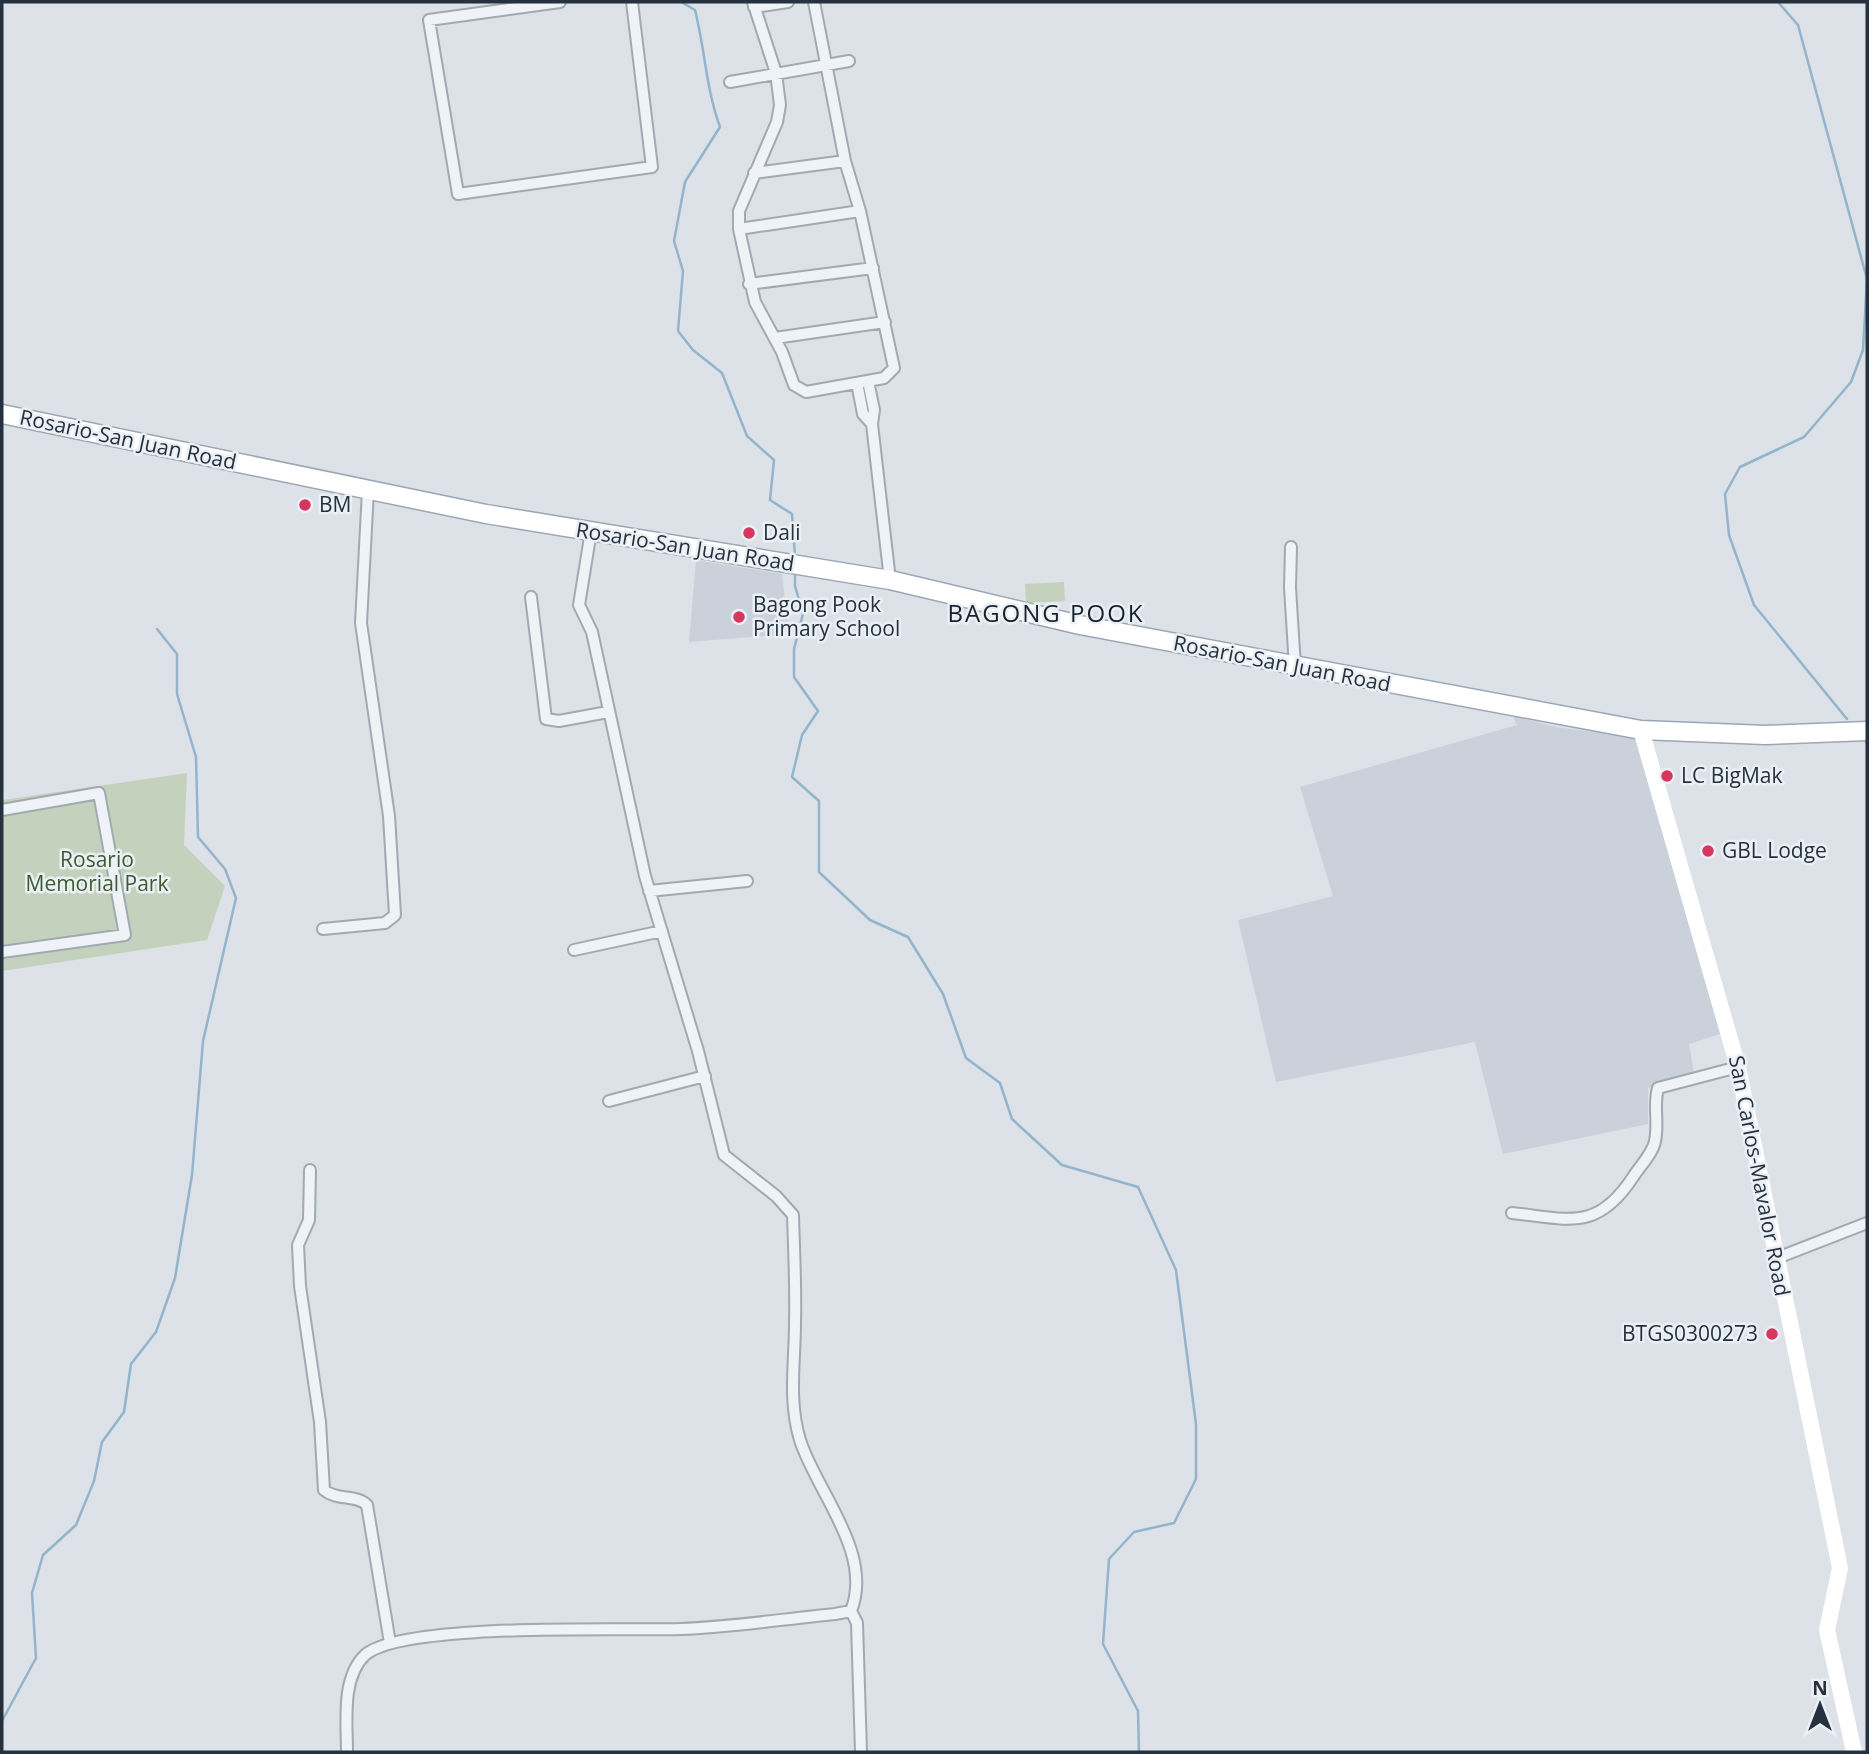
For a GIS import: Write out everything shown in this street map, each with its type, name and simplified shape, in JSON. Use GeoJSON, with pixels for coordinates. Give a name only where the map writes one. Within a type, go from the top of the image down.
{"type":"FeatureCollection","features":[{"type":"Feature","properties":{"kind":"main road","name":"Rosario-San Juan Road"},"geometry":{"type":"LineString","coordinates":[[2,414],[368,490],[591,531],[890,580],[1080,625],[1641,730],[1765,735],[1867,731]]}},
{"type":"Feature","properties":{"kind":"street"},"geometry":{"type":"LineString","coordinates":[[560,2],[429,20],[458,194],[652,167],[632,2]]}},
{"type":"Feature","properties":{"kind":"street"},"geometry":{"type":"LineString","coordinates":[[788,2],[753,4],[776,74],[780,105],[777,122],[739,211],[739,229],[749,284],[758,310],[775,338],[799,390],[806,392],[863,382],[893,372],[894,363],[860,211],[845,162],[814,2]]}},
{"type":"Feature","properties":{"kind":"street"},"geometry":{"type":"LineString","coordinates":[[730,82],[849,61]]}},
{"type":"Feature","properties":{"kind":"street"},"geometry":{"type":"LineString","coordinates":[[754,173],[845,162]]}},
{"type":"Feature","properties":{"kind":"street"},"geometry":{"type":"LineString","coordinates":[[739,229],[860,211]]}},
{"type":"Feature","properties":{"kind":"street"},"geometry":{"type":"LineString","coordinates":[[749,284],[873,268]]}},
{"type":"Feature","properties":{"kind":"street"},"geometry":{"type":"LineString","coordinates":[[775,338],[885,322]]}},
{"type":"Feature","properties":{"kind":"street"},"geometry":{"type":"LineString","coordinates":[[863,382],[874,410],[872,424],[890,580]]}},
{"type":"Feature","properties":{"kind":"street"},"geometry":{"type":"LineString","coordinates":[[323,929],[385,923],[395,915],[389,816],[361,624],[368,490]]}},
{"type":"Feature","properties":{"kind":"street"},"geometry":{"type":"LineString","coordinates":[[591,531],[579,605],[592,632],[649,891],[705,1076],[724,1156],[776,1196],[793,1215],[795,1323],[792,1400],[801,1441],[835,1509],[853,1560],[856,1597],[851,1611],[857,1623],[861,1752]]}},
{"type":"Feature","properties":{"kind":"street"},"geometry":{"type":"LineString","coordinates":[[1291,547],[1290,588],[1295,667]]}},
{"type":"Feature","properties":{"kind":"street"},"geometry":{"type":"LineString","coordinates":[[531,597],[546,719],[559,721],[608,712]]}},
{"type":"Feature","properties":{"kind":"street","name":"San Carlos-Mavalor Road"},"geometry":{"type":"LineString","coordinates":[[1641,730],[1738,1067],[1840,1568],[1827,1630],[1854,1752]]}},
{"type":"Feature","properties":{"kind":"street"},"geometry":{"type":"LineString","coordinates":[[2,810],[99,793],[125,935],[2,951]]}},
{"type":"Feature","properties":{"kind":"street"},"geometry":{"type":"LineString","coordinates":[[649,891],[747,881]]}},
{"type":"Feature","properties":{"kind":"street"},"geometry":{"type":"LineString","coordinates":[[574,950],[662,931]]}},
{"type":"Feature","properties":{"kind":"street"},"geometry":{"type":"LineString","coordinates":[[1512,1213],[1571,1220],[1599,1214],[1618,1201],[1655,1144],[1659,1115],[1655,1098],[1658,1088],[1738,1067]]}},
{"type":"Feature","properties":{"kind":"street"},"geometry":{"type":"LineString","coordinates":[[609,1101],[705,1076]]}},
{"type":"Feature","properties":{"kind":"street"},"geometry":{"type":"LineString","coordinates":[[310,1170],[309,1220],[298,1245],[300,1286],[320,1422],[324,1490],[331,1496],[362,1500],[368,1505],[390,1643]]}},
{"type":"Feature","properties":{"kind":"street"},"geometry":{"type":"LineString","coordinates":[[1777,1258],[1867,1223]]}},
{"type":"Feature","properties":{"kind":"street"},"geometry":{"type":"LineString","coordinates":[[347,1752],[350,1686],[356,1669],[366,1654],[390,1643],[491,1632],[683,1629],[851,1611]]}},
{"type":"Feature","properties":{"kind":"shaded area","name":"Bagong Pook Primary School"},"geometry":{"type":"Polygon","coordinates":[[[696,560],[782,574],[789,634],[689,642],[696,560]]]}},
{"type":"Feature","properties":{"kind":"shaded area"},"geometry":{"type":"Polygon","coordinates":[[[1513,716],[1556,727],[1640,738],[1723,1033],[1689,1044],[1694,1074],[1648,1088],[1648,1124],[1503,1154],[1475,1042],[1276,1082],[1238,920],[1333,896],[1300,787],[1517,725],[1513,716]]]}},
{"type":"Feature","properties":{"kind":"green space"},"geometry":{"type":"Polygon","coordinates":[[[1064,582],[1065,601],[1026,603],[1025,584],[1064,582]]]}},
{"type":"Feature","properties":{"kind":"green space","name":"Rosario Memorial Park"},"geometry":{"type":"Polygon","coordinates":[[[187,773],[184,845],[225,886],[207,940],[2,971],[2,794],[3,800],[187,773]]]}},
{"type":"Feature","properties":{"kind":"waterway"},"geometry":{"type":"LineString","coordinates":[[681,2],[695,10],[720,127],[685,182],[674,241],[683,271],[678,331],[693,350],[722,373],[747,436],[774,460],[770,500],[792,514],[795,556]]}},
{"type":"Feature","properties":{"kind":"waterway"},"geometry":{"type":"LineString","coordinates":[[1778,2],[1798,25],[1867,279],[1863,350],[1851,382],[1804,437],[1740,467],[1725,494],[1729,535],[1754,605],[1847,719]]}},
{"type":"Feature","properties":{"kind":"waterway"},"geometry":{"type":"LineString","coordinates":[[795,573],[795,586],[803,614],[794,649],[794,677],[818,711],[802,735],[792,777],[819,801],[819,872],[870,920],[908,937],[943,994],[966,1058],[1000,1083],[1012,1119],[1062,1165],[1138,1187],[1176,1270],[1196,1424],[1196,1479],[1174,1523],[1134,1532],[1109,1559],[1103,1644],[1138,1711],[1139,1752]]}},
{"type":"Feature","properties":{"kind":"waterway"},"geometry":{"type":"LineString","coordinates":[[2,1721],[36,1658],[32,1593],[43,1555],[76,1525],[94,1481],[102,1442],[124,1412],[131,1364],[156,1332],[175,1278],[192,1175],[203,1041],[236,898],[225,869],[198,837],[196,757],[177,694],[177,654],[157,629]]}},
{"type":"Feature","properties":{"kind":"place","name":"BM"},"geometry":{"type":"Point","coordinates":[305,505]}},
{"type":"Feature","properties":{"kind":"place","name":"Dali"},"geometry":{"type":"Point","coordinates":[749,533]}},
{"type":"Feature","properties":{"kind":"place","name":"Bagong Pook Primary School"},"geometry":{"type":"Point","coordinates":[739,617]}},
{"type":"Feature","properties":{"kind":"place","name":"LC BigMak"},"geometry":{"type":"Point","coordinates":[1667,776]}},
{"type":"Feature","properties":{"kind":"place","name":"GBL Lodge"},"geometry":{"type":"Point","coordinates":[1708,851]}},
{"type":"Feature","properties":{"kind":"place","name":"BTGS0300273"},"geometry":{"type":"Point","coordinates":[1772,1334]}},
{"type":"Feature","properties":{"kind":"district","name":"BAGONG POOK"},"geometry":{"type":"Point","coordinates":[1046,614]}}]}
